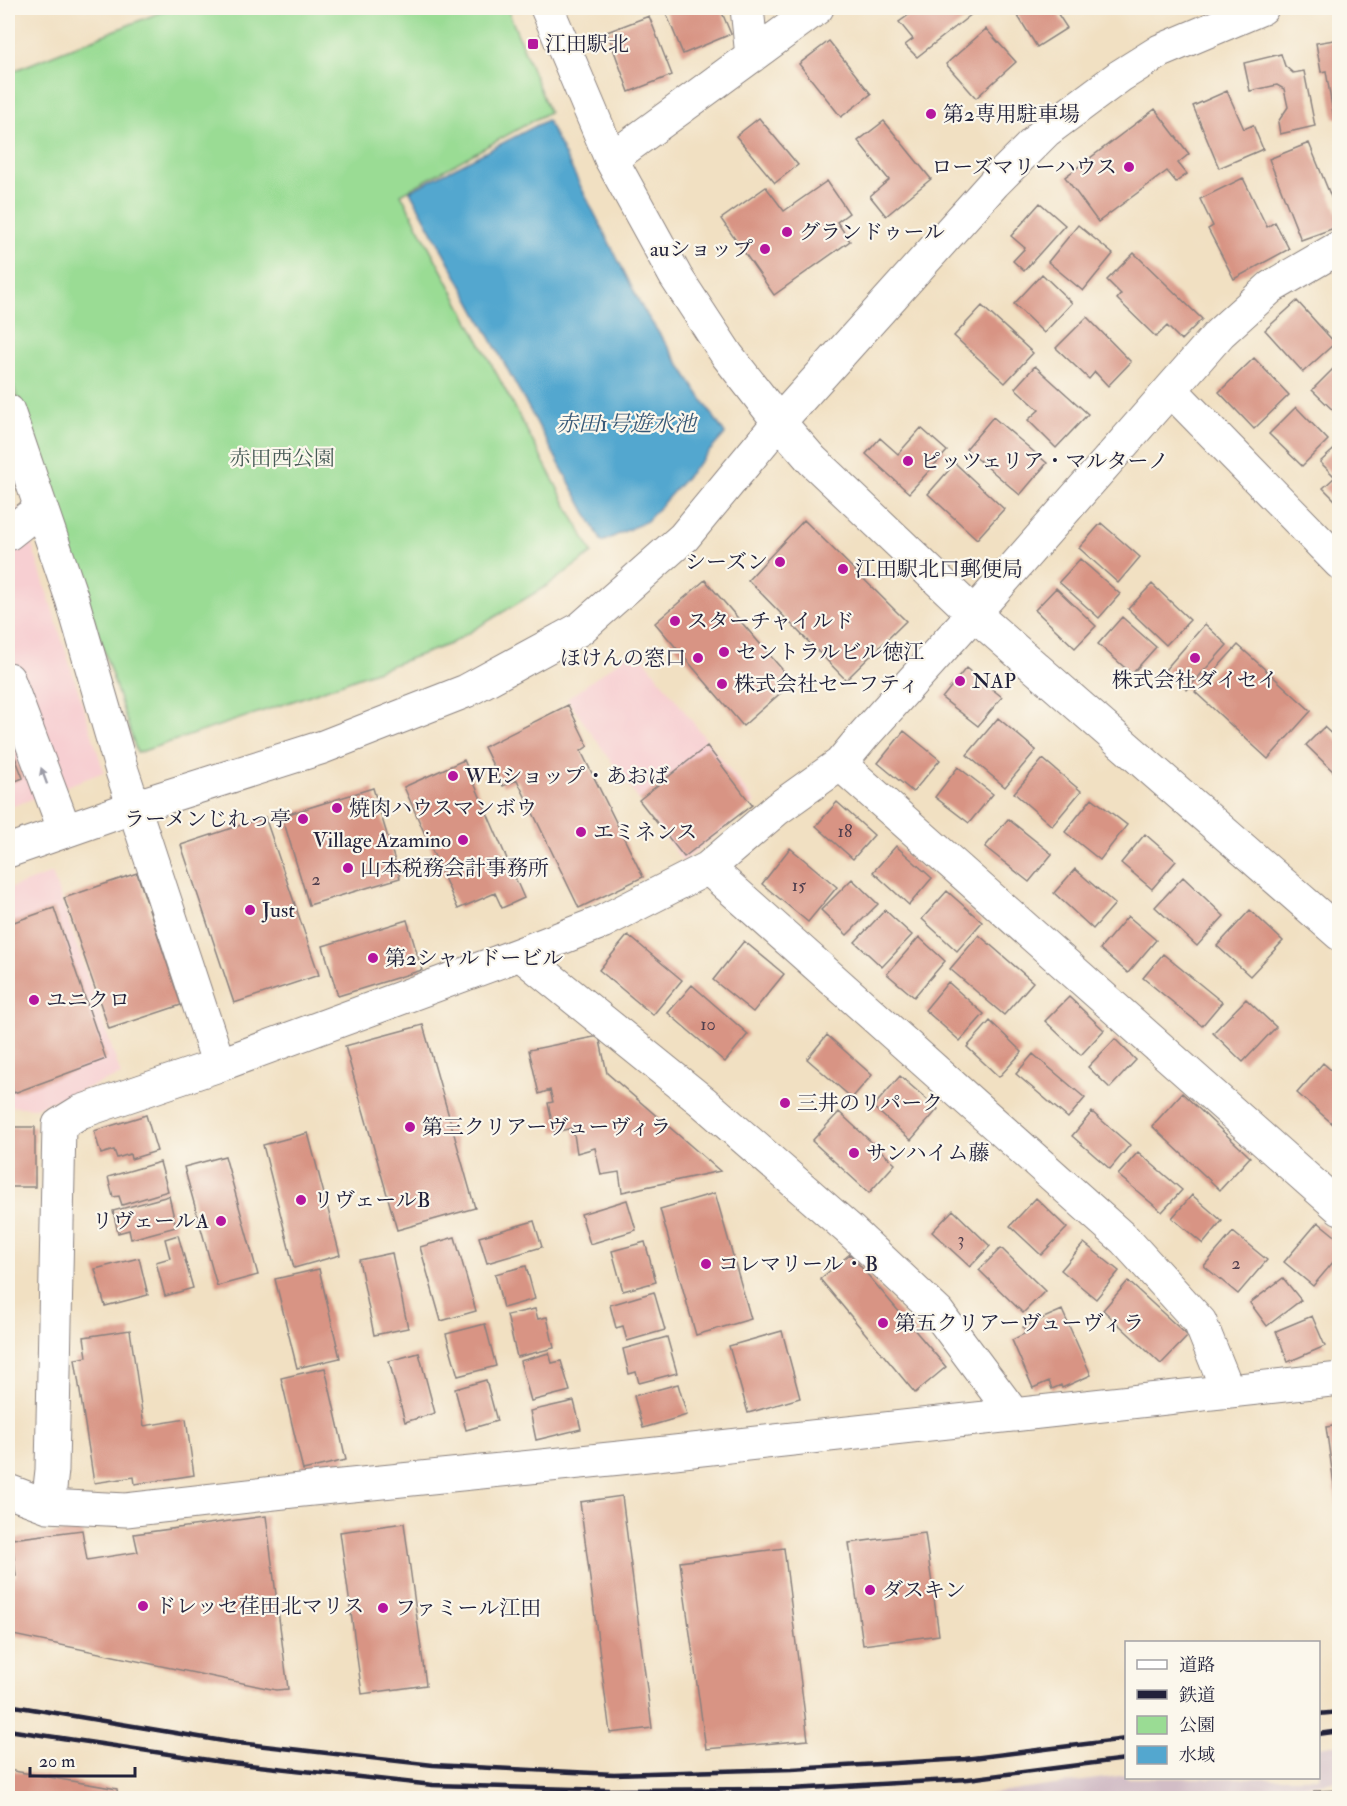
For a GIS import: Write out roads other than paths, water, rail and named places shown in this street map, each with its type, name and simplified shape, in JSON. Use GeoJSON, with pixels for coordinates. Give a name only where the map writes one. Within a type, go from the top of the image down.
{"type":"FeatureCollection","features":[{"type":"Feature","properties":{"kind":"street"},"geometry":{"type":"LineString","coordinates":[[548,8],[611,159],[676,277],[727,355],[779,422],[812,460],[973,613],[1340,934]]}},
{"type":"Feature","properties":{"kind":"street"},"geometry":{"type":"LineString","coordinates":[[747,8],[752,56]]}},
{"type":"Feature","properties":{"kind":"street"},"geometry":{"type":"LineString","coordinates":[[611,159],[817,8]]}},
{"type":"Feature","properties":{"kind":"street"},"geometry":{"type":"LineString","coordinates":[[8,851],[134,807],[323,747],[466,691],[580,629],[684,537],[779,422],[994,183],[1046,131],[1120,76],[1160,51],[1262,8]]}},
{"type":"Feature","properties":{"kind":"street"},"geometry":{"type":"LineString","coordinates":[[48,1506],[52,1470],[59,1125],[80,1112],[219,1065],[602,922],[708,868],[777,809],[840,764],[1220,333],[1271,287],[1340,247]]}},
{"type":"Feature","properties":{"kind":"street"},"geometry":{"type":"LineString","coordinates":[[1171,390],[1340,563]]}},
{"type":"Feature","properties":{"kind":"street"},"geometry":{"type":"LineString","coordinates":[[8,411],[72,599],[134,807],[219,1065]]}},
{"type":"Feature","properties":{"kind":"street"},"geometry":{"type":"LineString","coordinates":[[8,534],[41,508]]}},
{"type":"Feature","properties":{"kind":"street"},"geometry":{"type":"LineString","coordinates":[[8,679],[65,831]]}},
{"type":"Feature","properties":{"kind":"street"},"geometry":{"type":"LineString","coordinates":[[840,764],[1340,1209]]}},
{"type":"Feature","properties":{"kind":"street"},"geometry":{"type":"LineString","coordinates":[[708,868],[1125,1240],[1200,1322],[1228,1391]]}},
{"type":"Feature","properties":{"kind":"street"},"geometry":{"type":"LineString","coordinates":[[520,954],[702,1101],[851,1231],[938,1313],[1014,1415]]}},
{"type":"Feature","properties":{"kind":"street"},"geometry":{"type":"LineString","coordinates":[[8,1491],[48,1506],[126,1510],[1340,1379]]}},
{"type":"Feature","properties":{"kind":"water","name":"赤田1号遊水池"},"geometry":{"type":"Polygon","coordinates":[[[547,120],[643,309],[725,434],[647,521],[602,542],[410,191],[547,120]]]}},
{"type":"Feature","properties":{"kind":"railway"},"geometry":{"type":"LineString","coordinates":[[8,1705],[229,1742],[433,1765],[614,1774],[792,1769],[965,1759],[1125,1739]]}},
{"type":"Feature","properties":{"kind":"railway"},"geometry":{"type":"LineString","coordinates":[[1320,1714],[1340,1712]]}},
{"type":"Feature","properties":{"kind":"railway"},"geometry":{"type":"LineString","coordinates":[[8,1730],[222,1762],[433,1785],[611,1790],[792,1789],[968,1779],[1125,1759]]}},
{"type":"Feature","properties":{"kind":"railway"},"geometry":{"type":"LineString","coordinates":[[1320,1734],[1340,1731]]}},
{"type":"Feature","properties":{"kind":"place","name":"江田駅北"},"geometry":{"type":"Point","coordinates":[533,44]}},
{"type":"Feature","properties":{"kind":"place","name":"第2専用駐車場"},"geometry":{"type":"Point","coordinates":[931,114]}},
{"type":"Feature","properties":{"kind":"place","name":"ローズマリーハウス"},"geometry":{"type":"Point","coordinates":[1129,167]}},
{"type":"Feature","properties":{"kind":"place","name":"グランドゥール"},"geometry":{"type":"Point","coordinates":[787,232]}},
{"type":"Feature","properties":{"kind":"place","name":"auショップ"},"geometry":{"type":"Point","coordinates":[765,249]}},
{"type":"Feature","properties":{"kind":"place","name":"ピッツェリア・マルターノ"},"geometry":{"type":"Point","coordinates":[908,461]}},
{"type":"Feature","properties":{"kind":"place","name":"シーズン"},"geometry":{"type":"Point","coordinates":[780,562]}},
{"type":"Feature","properties":{"kind":"place","name":"江田駅北口郵便局"},"geometry":{"type":"Point","coordinates":[843,569]}},
{"type":"Feature","properties":{"kind":"place","name":"スターチャイルド"},"geometry":{"type":"Point","coordinates":[675,621]}},
{"type":"Feature","properties":{"kind":"place","name":"セントラルビル徳江"},"geometry":{"type":"Point","coordinates":[724,652]}},
{"type":"Feature","properties":{"kind":"place","name":"ほけんの窓口"},"geometry":{"type":"Point","coordinates":[698,658]}},
{"type":"Feature","properties":{"kind":"place","name":"株式会社ダイセイ"},"geometry":{"type":"Point","coordinates":[1195,658]}},
{"type":"Feature","properties":{"kind":"place","name":"NAP"},"geometry":{"type":"Point","coordinates":[960,681]}},
{"type":"Feature","properties":{"kind":"place","name":"株式会社セーフティ"},"geometry":{"type":"Point","coordinates":[722,684]}},
{"type":"Feature","properties":{"kind":"place","name":"WEショップ・あおば"},"geometry":{"type":"Point","coordinates":[453,776]}},
{"type":"Feature","properties":{"kind":"place","name":"焼肉ハウスマンボウ"},"geometry":{"type":"Point","coordinates":[337,808]}},
{"type":"Feature","properties":{"kind":"place","name":"ラーメンじれっ亭"},"geometry":{"type":"Point","coordinates":[303,819]}},
{"type":"Feature","properties":{"kind":"place","name":"エミネンス"},"geometry":{"type":"Point","coordinates":[581,832]}},
{"type":"Feature","properties":{"kind":"place","name":"Village Azamino"},"geometry":{"type":"Point","coordinates":[463,840]}},
{"type":"Feature","properties":{"kind":"place","name":"山本税務会計事務所"},"geometry":{"type":"Point","coordinates":[348,868]}},
{"type":"Feature","properties":{"kind":"place","name":"Just"},"geometry":{"type":"Point","coordinates":[250,910]}},
{"type":"Feature","properties":{"kind":"place","name":"第2シャルドービル"},"geometry":{"type":"Point","coordinates":[373,958]}},
{"type":"Feature","properties":{"kind":"place","name":"ユニクロ"},"geometry":{"type":"Point","coordinates":[34,1000]}},
{"type":"Feature","properties":{"kind":"place","name":"三井のリパーク"},"geometry":{"type":"Point","coordinates":[785,1103]}},
{"type":"Feature","properties":{"kind":"place","name":"第三クリアーヴューヴィラ"},"geometry":{"type":"Point","coordinates":[410,1127]}},
{"type":"Feature","properties":{"kind":"place","name":"サンハイム藤"},"geometry":{"type":"Point","coordinates":[854,1153]}},
{"type":"Feature","properties":{"kind":"place","name":"リヴェールB"},"geometry":{"type":"Point","coordinates":[301,1200]}},
{"type":"Feature","properties":{"kind":"place","name":"リヴェールA"},"geometry":{"type":"Point","coordinates":[221,1221]}},
{"type":"Feature","properties":{"kind":"place","name":"コレマリール・B"},"geometry":{"type":"Point","coordinates":[706,1264]}},
{"type":"Feature","properties":{"kind":"place","name":"第五クリアーヴューヴィラ"},"geometry":{"type":"Point","coordinates":[883,1323]}},
{"type":"Feature","properties":{"kind":"place","name":"ダスキン"},"geometry":{"type":"Point","coordinates":[870,1590]}},
{"type":"Feature","properties":{"kind":"place","name":"ドレッセ荏田北マリス"},"geometry":{"type":"Point","coordinates":[143,1606]}},
{"type":"Feature","properties":{"kind":"place","name":"ファミール江田"},"geometry":{"type":"Point","coordinates":[383,1608]}},
{"type":"Feature","properties":{"kind":"park label","name":"赤田西公園"},"geometry":{"type":"Point","coordinates":[282,458]}}]}
